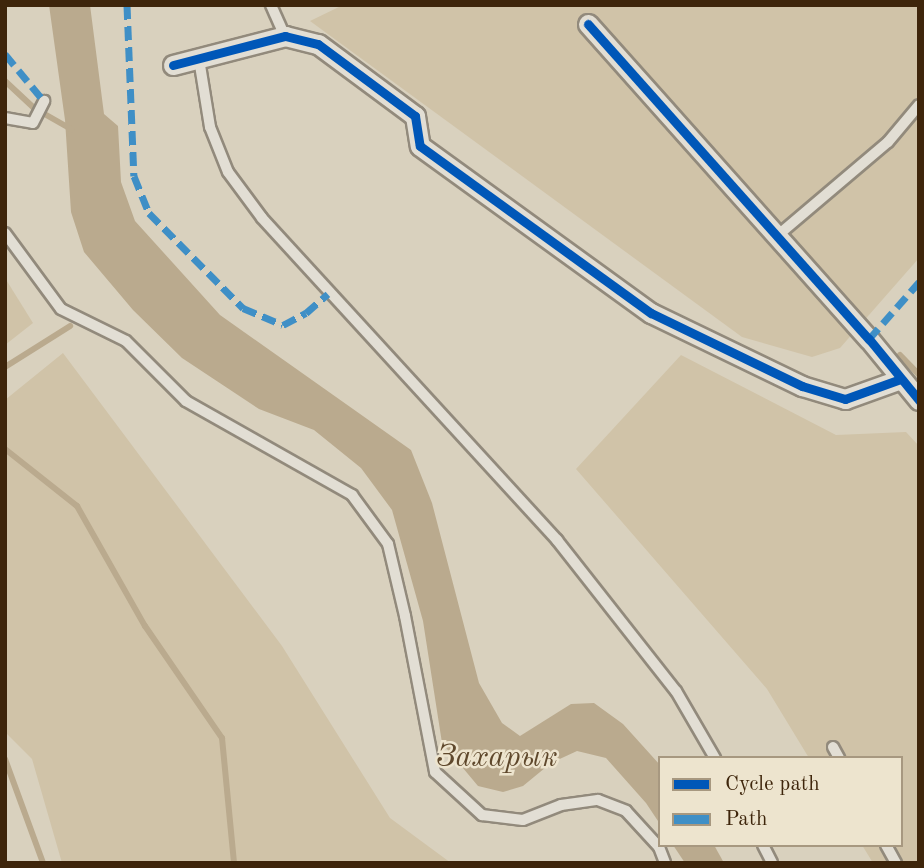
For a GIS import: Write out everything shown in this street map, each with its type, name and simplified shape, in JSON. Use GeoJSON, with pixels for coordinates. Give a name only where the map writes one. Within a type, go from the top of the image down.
{"type":"FeatureCollection","features":[{"type":"Feature","properties":{"kind":"street"},"geometry":{"type":"LineString","coordinates":[[588,24],[919,400]]}},
{"type":"Feature","properties":{"kind":"street"},"geometry":{"type":"LineString","coordinates":[[173,65],[285,36],[318,44],[415,117],[421,146],[650,313],[802,386],[845,399],[901,379]]}},
{"type":"Feature","properties":{"kind":"lane"},"geometry":{"type":"LineString","coordinates":[[271,5],[285,36]]}},
{"type":"Feature","properties":{"kind":"lane"},"geometry":{"type":"LineString","coordinates":[[199,58],[215,139],[228,172],[262,218],[557,540],[676,691],[714,756]]}},
{"type":"Feature","properties":{"kind":"lane"},"geometry":{"type":"LineString","coordinates":[[5,118],[33,124],[44,101]]}},
{"type":"Feature","properties":{"kind":"lane"},"geometry":{"type":"LineString","coordinates":[[777,236],[888,142],[919,105]]}},
{"type":"Feature","properties":{"kind":"lane"},"geometry":{"type":"LineString","coordinates":[[5,233],[61,309],[126,341],[187,401],[352,495],[388,544],[405,616],[435,772],[482,815],[523,820],[561,805],[598,800],[626,811],[658,846]]}},
{"type":"Feature","properties":{"kind":"lane"},"geometry":{"type":"LineString","coordinates":[[833,747],[838,756]]}},
{"type":"Feature","properties":{"kind":"lane"},"geometry":{"type":"LineString","coordinates":[[764,847],[772,863]]}},
{"type":"Feature","properties":{"kind":"lane"},"geometry":{"type":"LineString","coordinates":[[887,847],[896,863]]}},
{"type":"Feature","properties":{"kind":"shaded area"},"geometry":{"type":"Polygon","coordinates":[[[343,5],[919,5],[919,258],[840,348],[812,357],[742,337],[310,21],[343,5]]]}},
{"type":"Feature","properties":{"kind":"shaded area"},"geometry":{"type":"Polygon","coordinates":[[[5,278],[33,323],[5,345],[5,278]]]}},
{"type":"Feature","properties":{"kind":"shaded area"},"geometry":{"type":"Polygon","coordinates":[[[63,353],[282,646],[390,818],[451,863],[62,863],[32,759],[5,732],[5,400],[63,353]]]}},
{"type":"Feature","properties":{"kind":"shaded area"},"geometry":{"type":"Polygon","coordinates":[[[681,355],[836,435],[906,432],[919,446],[919,863],[873,863],[863,847],[903,847],[903,756],[808,756],[767,689],[576,469],[681,355]]]}},
{"type":"Feature","properties":{"kind":"water","name":"Захарык"},"geometry":{"type":"Polygon","coordinates":[[[49,5],[90,5],[104,114],[118,126],[121,182],[135,221],[220,315],[411,450],[432,503],[479,683],[502,723],[520,736],[571,704],[594,703],[623,724],[658,763],[658,821],[646,803],[606,758],[577,751],[551,763],[523,786],[503,792],[478,786],[442,743],[423,621],[392,510],[361,468],[314,430],[259,409],[182,358],[133,310],[84,252],[71,212],[65,120],[49,5]]]}},
{"type":"Feature","properties":{"kind":"water"},"geometry":{"type":"Polygon","coordinates":[[[674,847],[715,847],[724,863],[685,863],[674,847]]]}},
{"type":"Feature","properties":{"kind":"waterway"},"geometry":{"type":"LineString","coordinates":[[5,81],[34,108],[71,129]]}},
{"type":"Feature","properties":{"kind":"waterway"},"geometry":{"type":"LineString","coordinates":[[5,367],[70,326]]}},
{"type":"Feature","properties":{"kind":"waterway"},"geometry":{"type":"LineString","coordinates":[[900,355],[919,375]]}},
{"type":"Feature","properties":{"kind":"waterway"},"geometry":{"type":"LineString","coordinates":[[5,449],[77,506],[145,626],[222,738],[234,863]]}},
{"type":"Feature","properties":{"kind":"waterway"},"geometry":{"type":"LineString","coordinates":[[5,759],[43,863]]}},
{"type":"Feature","properties":{"kind":"marked path"},"geometry":{"type":"LineString","coordinates":[[127,5],[134,176],[149,213],[243,308],[283,325],[306,313],[328,294]]}},
{"type":"Feature","properties":{"kind":"marked path"},"geometry":{"type":"LineString","coordinates":[[5,54],[44,101]]}},
{"type":"Feature","properties":{"kind":"marked path"},"geometry":{"type":"LineString","coordinates":[[869,339],[919,282]]}},
{"type":"Feature","properties":{"kind":"cycle path"},"geometry":{"type":"LineString","coordinates":[[588,24],[869,339],[919,400]]}},
{"type":"Feature","properties":{"kind":"cycle path"},"geometry":{"type":"LineString","coordinates":[[173,65],[285,36],[318,44],[415,116],[420,146],[651,313],[802,386],[845,399],[901,379]]}}]}
